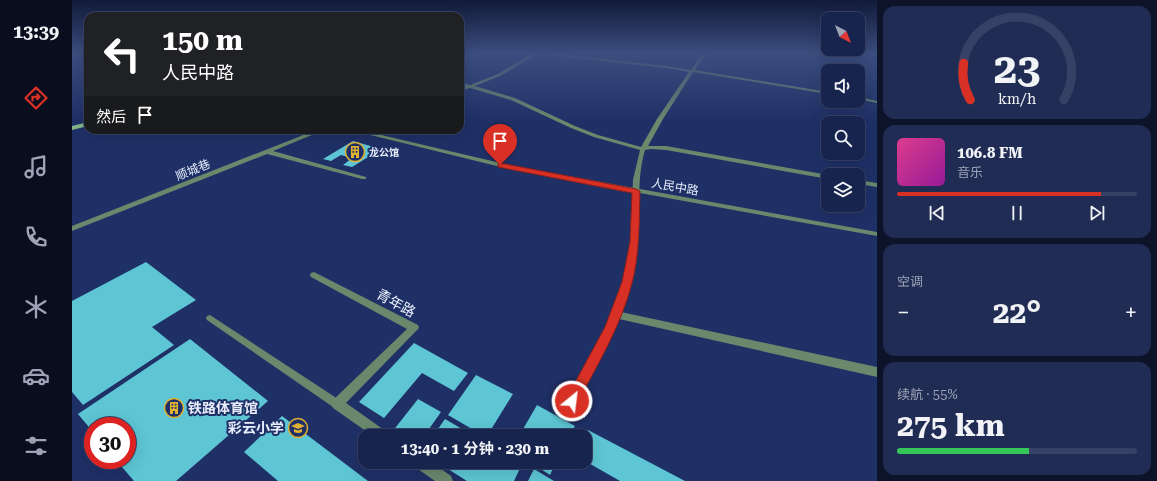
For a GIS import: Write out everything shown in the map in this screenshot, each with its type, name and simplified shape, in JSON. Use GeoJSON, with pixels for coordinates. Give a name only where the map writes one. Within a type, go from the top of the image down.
{"type":"FeatureCollection","features":[{"type":"Feature","properties":{"kind":"main road"},"geometry":{"type":"LineString","coordinates":[[72,124],[84,121]]}},
{"type":"Feature","properties":{"kind":"main road"},"geometry":{"type":"LineString","coordinates":[[72,128],[84,125]]}},
{"type":"Feature","properties":{"kind":"street"},"geometry":{"type":"LineString","coordinates":[[464,89],[498,75]]}},
{"type":"Feature","properties":{"kind":"street"},"geometry":{"type":"LineString","coordinates":[[572,401],[597,355],[616,315],[627,282],[632,261],[634,242],[637,169],[643,149],[660,119],[689,75]]}},
{"type":"Feature","properties":{"kind":"street"},"geometry":{"type":"LineString","coordinates":[[719,75],[821,92]]}},
{"type":"Feature","properties":{"kind":"street"},"geometry":{"type":"LineString","coordinates":[[464,84],[523,103],[583,132],[643,149],[651,147],[666,148],[821,176]]}},
{"type":"Feature","properties":{"kind":"street"},"geometry":{"type":"LineString","coordinates":[[865,99],[877,102]]}},
{"type":"Feature","properties":{"kind":"street","name":"顺城巷"},"geometry":{"type":"LineString","coordinates":[[72,229],[311,134]]}},
{"type":"Feature","properties":{"kind":"street","name":"人民中路"},"geometry":{"type":"LineString","coordinates":[[370,134],[488,162],[636,191],[877,234]]}},
{"type":"Feature","properties":{"kind":"street"},"geometry":{"type":"LineString","coordinates":[[268,152],[364,178]]}},
{"type":"Feature","properties":{"kind":"street"},"geometry":{"type":"LineString","coordinates":[[865,183],[877,185]]}},
{"type":"Feature","properties":{"kind":"street","name":"青年路"},"geometry":{"type":"LineString","coordinates":[[314,275],[414,328],[337,404]]}},
{"type":"Feature","properties":{"kind":"street"},"geometry":{"type":"LineString","coordinates":[[616,315],[877,372]]}},
{"type":"Feature","properties":{"kind":"street"},"geometry":{"type":"LineString","coordinates":[[337,404],[373,429]]}},
{"type":"Feature","properties":{"kind":"street"},"geometry":{"type":"LineString","coordinates":[[430,469],[446,481]]}},
{"type":"Feature","properties":{"kind":"lane"},"geometry":{"type":"LineString","coordinates":[[210,318],[337,404]]}},
{"type":"Feature","properties":{"kind":"building","name":"龙公馆"},"geometry":{"type":"Polygon","coordinates":[[[353,141],[381,149],[352,167],[343,165],[352,158],[341,155],[331,161],[323,159],[353,141]]]}},
{"type":"Feature","properties":{"kind":"building"},"geometry":{"type":"Polygon","coordinates":[[[146,262],[196,300],[152,327],[174,345],[83,405],[72,392],[72,301],[146,262]]]}},
{"type":"Feature","properties":{"kind":"building","name":"铁路体育馆"},"geometry":{"type":"Polygon","coordinates":[[[190,339],[268,401],[176,481],[134,481],[124,469],[136,469],[136,417],[84,417],[84,421],[78,414],[190,339]]]}},
{"type":"Feature","properties":{"kind":"building"},"geometry":{"type":"Polygon","coordinates":[[[414,343],[468,373],[454,391],[422,373],[384,418],[359,402],[414,343]]]}},
{"type":"Feature","properties":{"kind":"building"},"geometry":{"type":"Polygon","coordinates":[[[476,375],[513,394],[491,429],[472,429],[448,415],[476,375]]]}},
{"type":"Feature","properties":{"kind":"building"},"geometry":{"type":"Polygon","coordinates":[[[418,399],[441,412],[429,429],[394,429],[418,399]]]}},
{"type":"Feature","properties":{"kind":"building"},"geometry":{"type":"Polygon","coordinates":[[[537,405],[575,426],[573,429],[523,429],[537,405]]]}},
{"type":"Feature","properties":{"kind":"building"},"geometry":{"type":"Polygon","coordinates":[[[282,416],[368,481],[278,481],[244,452],[282,416]]]}},
{"type":"Feature","properties":{"kind":"building"},"geometry":{"type":"Polygon","coordinates":[[[445,419],[462,429],[438,429],[445,419]]]}},
{"type":"Feature","properties":{"kind":"building"},"geometry":{"type":"Polygon","coordinates":[[[592,432],[685,481],[620,481],[592,465],[592,432]]]}},
{"type":"Feature","properties":{"kind":"building"},"geometry":{"type":"Polygon","coordinates":[[[448,469],[520,469],[514,481],[467,481],[448,469]]]}},
{"type":"Feature","properties":{"kind":"building"},"geometry":{"type":"Polygon","coordinates":[[[534,469],[554,481],[528,481],[534,469]]]}},
{"type":"Feature","properties":{"kind":"building"},"geometry":{"type":"Polygon","coordinates":[[[541,469],[553,469],[550,475],[541,469]]]}},
{"type":"Feature","properties":{"kind":"place","name":"龙公馆"},"geometry":{"type":"Point","coordinates":[355,152]}},
{"type":"Feature","properties":{"kind":"place","name":"铁路体育馆"},"geometry":{"type":"Point","coordinates":[174,408]}},
{"type":"Feature","properties":{"kind":"place","name":"彩云小学"},"geometry":{"type":"Point","coordinates":[298,428]}},
{"type":"Feature","properties":{"kind":"route"},"geometry":{"type":"LineString","coordinates":[[500,165],[636,191],[634,242],[632,261],[627,282],[611,327],[572,401]]}}]}
